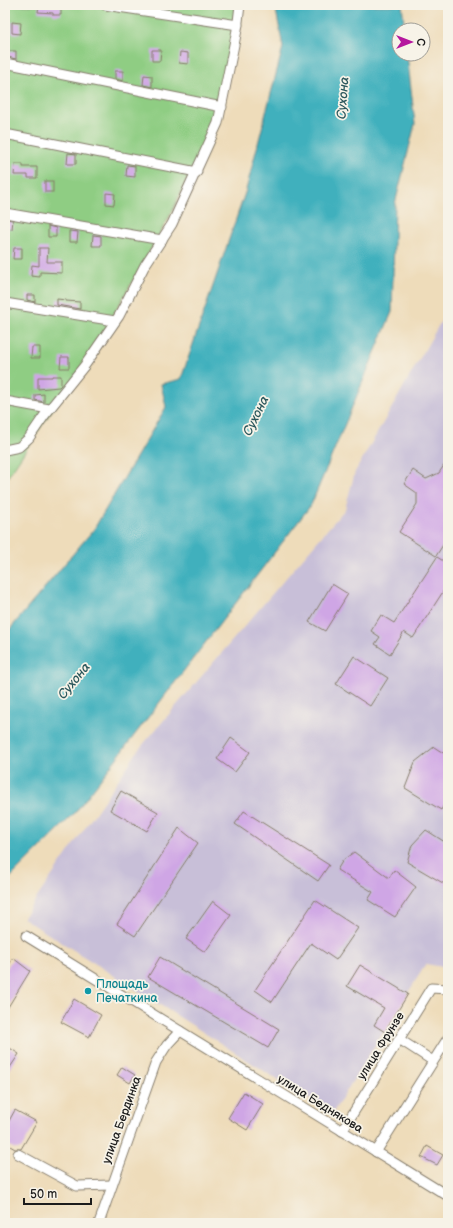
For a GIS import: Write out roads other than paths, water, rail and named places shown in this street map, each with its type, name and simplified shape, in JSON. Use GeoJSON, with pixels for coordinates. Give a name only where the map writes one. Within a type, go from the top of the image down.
{"type":"FeatureCollection","features":[{"type":"Feature","properties":{"kind":"street"},"geometry":{"type":"LineString","coordinates":[[105,5],[238,25]]}},
{"type":"Feature","properties":{"kind":"street"},"geometry":{"type":"LineString","coordinates":[[5,450],[19,447],[29,438],[49,409],[85,365],[115,321],[145,265],[172,224],[218,123],[238,25],[240,5]]}},
{"type":"Feature","properties":{"kind":"street"},"geometry":{"type":"LineString","coordinates":[[5,63],[222,107]]}},
{"type":"Feature","properties":{"kind":"street"},"geometry":{"type":"LineString","coordinates":[[5,134],[197,172]]}},
{"type":"Feature","properties":{"kind":"street"},"geometry":{"type":"LineString","coordinates":[[5,213],[162,240]]}},
{"type":"Feature","properties":{"kind":"street"},"geometry":{"type":"LineString","coordinates":[[5,303],[115,321]]}},
{"type":"Feature","properties":{"kind":"street"},"geometry":{"type":"LineString","coordinates":[[5,401],[49,409]]}},
{"type":"Feature","properties":{"kind":"street"},"geometry":{"type":"LineString","coordinates":[[26,936],[180,1031]]}},
{"type":"Feature","properties":{"kind":"street","name":"улица Фрунзе"},"geometry":{"type":"LineString","coordinates":[[342,1131],[431,988],[448,989]]}},
{"type":"Feature","properties":{"kind":"street","name":"улица Беднякова"},"geometry":{"type":"LineString","coordinates":[[180,1031],[448,1196]]}},
{"type":"Feature","properties":{"kind":"street","name":"улица Бердинка"},"geometry":{"type":"LineString","coordinates":[[99,1223],[156,1062],[167,1045],[180,1031]]}},
{"type":"Feature","properties":{"kind":"street"},"geometry":{"type":"LineString","coordinates":[[376,1152],[448,1038]]}},
{"type":"Feature","properties":{"kind":"street"},"geometry":{"type":"LineString","coordinates":[[399,1039],[433,1061]]}},
{"type":"Feature","properties":{"kind":"street"},"geometry":{"type":"LineString","coordinates":[[18,1154],[77,1186],[112,1185]]}},
{"type":"Feature","properties":{"kind":"water","name":"Сухона"},"geometry":{"type":"Polygon","coordinates":[[[275,5],[402,5],[404,22],[391,22],[391,62],[408,62],[415,124],[395,204],[392,312],[311,505],[74,814],[5,883],[5,635],[94,529],[166,407],[161,384],[181,379],[246,190],[283,47],[275,5]]]}},
{"type":"Feature","properties":{"kind":"place","name":"Площадь Печаткина"},"geometry":{"type":"Point","coordinates":[88,991]}}]}
